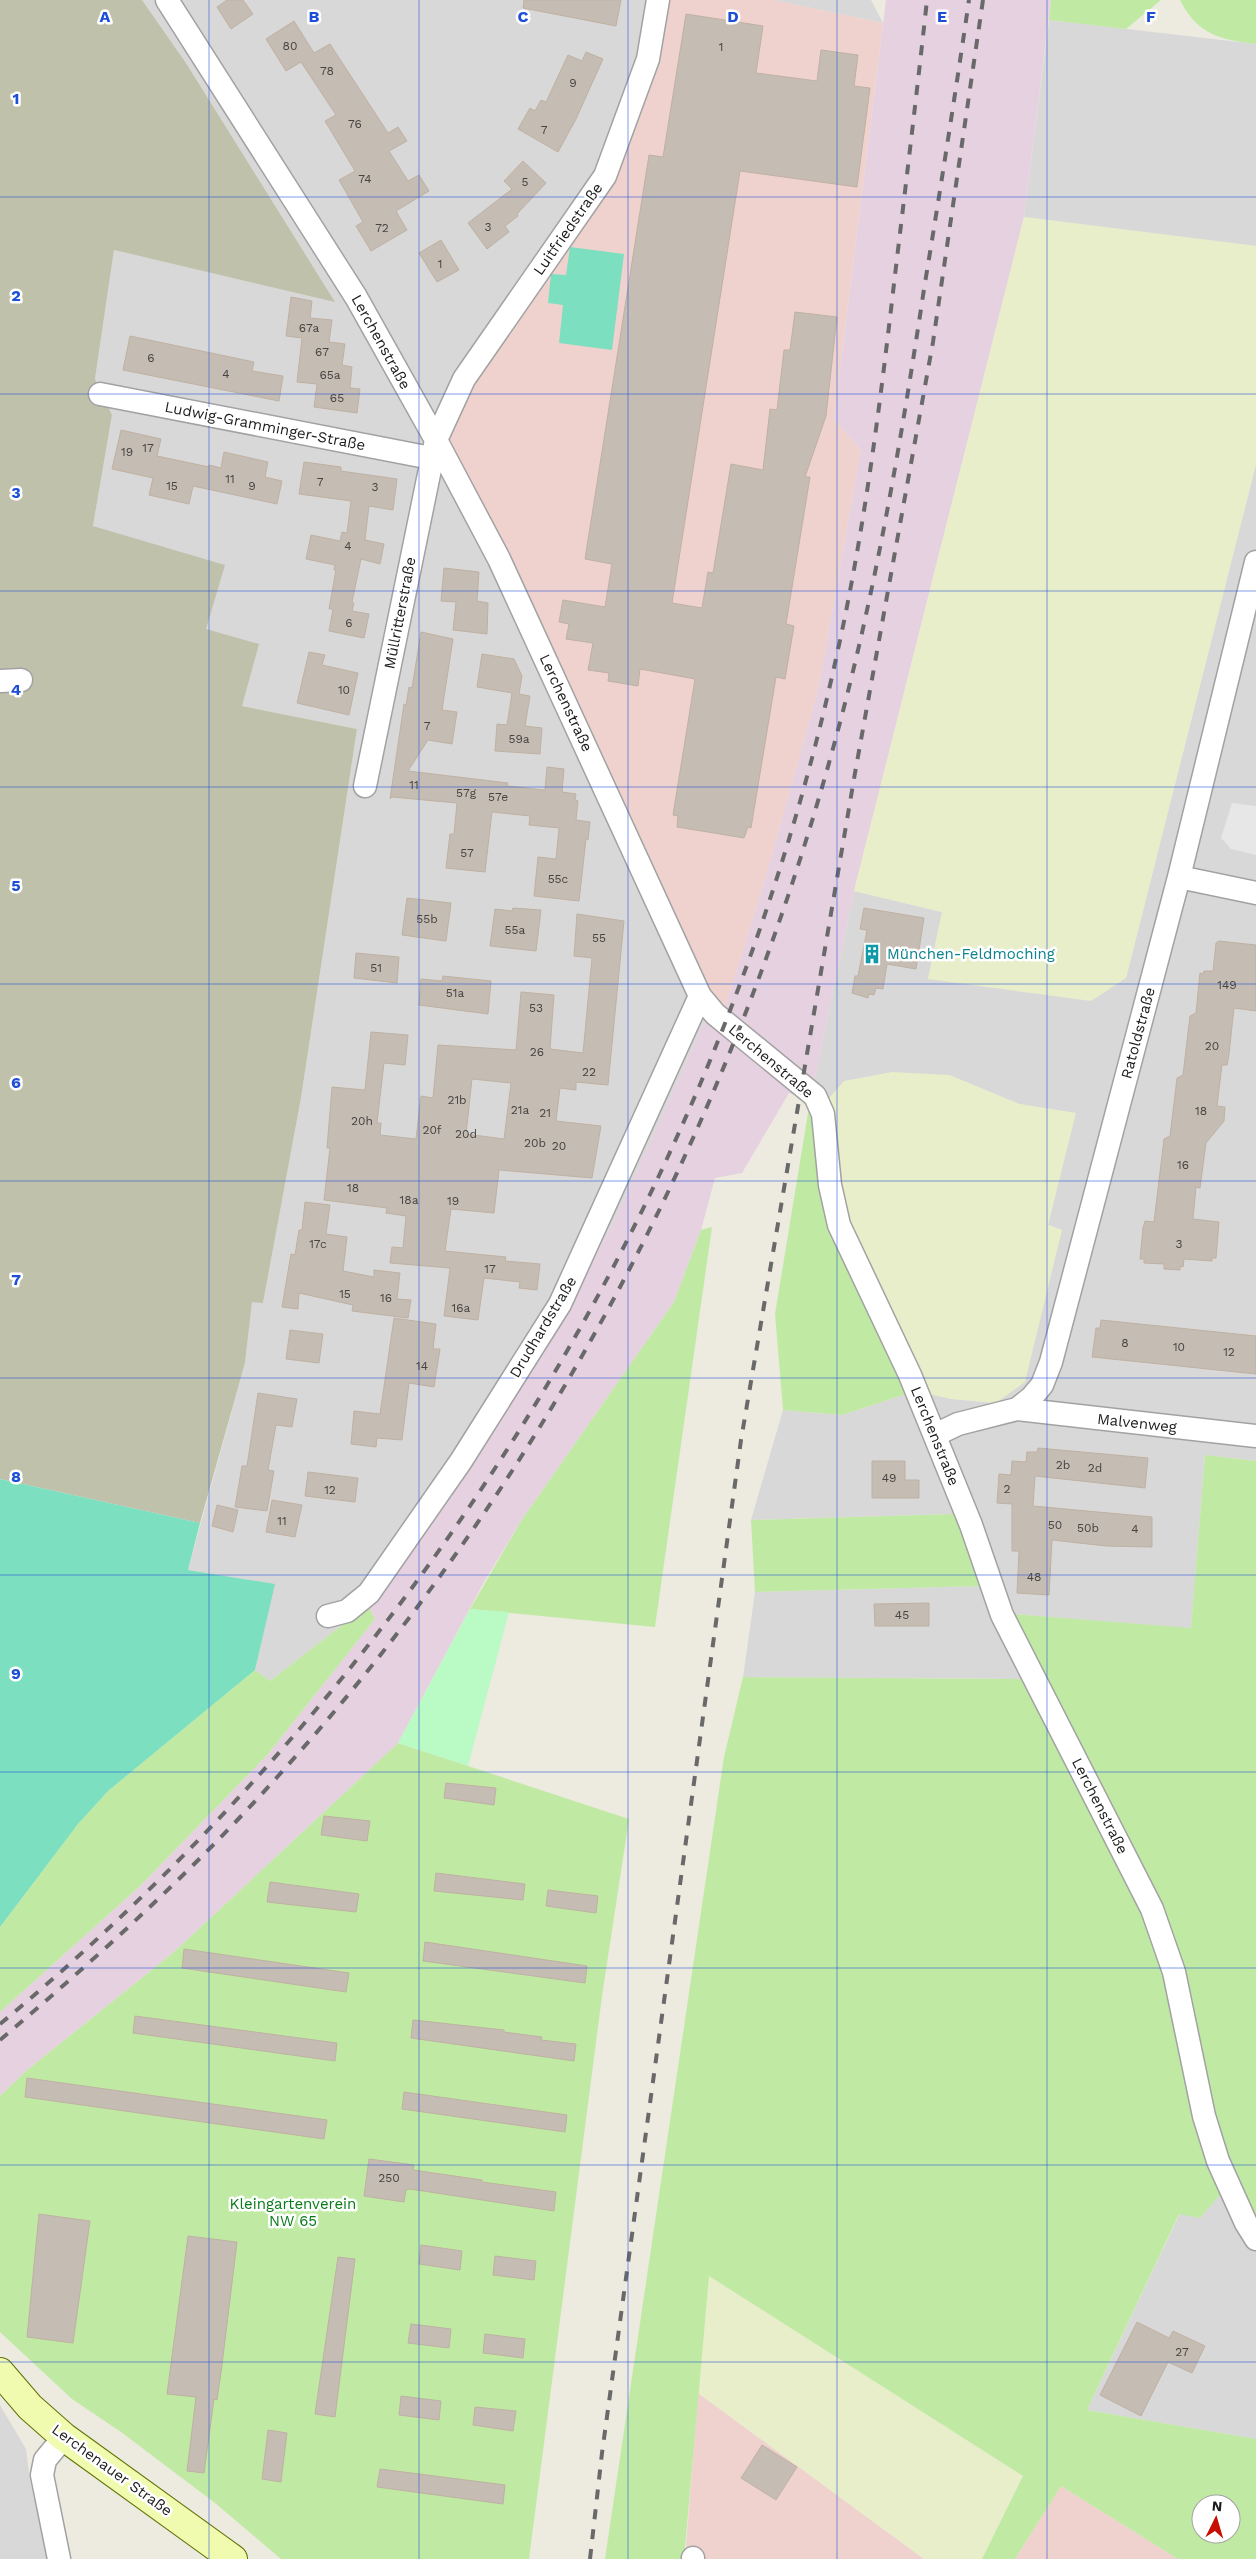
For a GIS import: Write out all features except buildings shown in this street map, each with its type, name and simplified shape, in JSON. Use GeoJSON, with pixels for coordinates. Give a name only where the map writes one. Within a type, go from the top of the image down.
{"type":"FeatureCollection","features":[{"type":"Feature","properties":{"kind":"main road","name":"Lerchenauer Straße"},"geometry":{"type":"LineString","coordinates":[[0,2372],[30,2407],[64,2437],[233,2559]]}},
{"type":"Feature","properties":{"kind":"street","name":"Lerchenstraße"},"geometry":{"type":"LineString","coordinates":[[166,0],[356,297],[433,449],[499,559],[700,996],[715,1014],[815,1096],[823,1114],[830,1185],[838,1225],[910,1375],[971,1525],[1002,1615],[1152,1908],[1174,1972],[1204,2116],[1218,2161],[1246,2223],[1256,2239]]}},
{"type":"Feature","properties":{"kind":"street","name":"Luitfriedstraße"},"geometry":{"type":"LineString","coordinates":[[433,449],[464,379],[605,176],[648,59],[658,0]]}},
{"type":"Feature","properties":{"kind":"street","name":"Ludwig-Gramminger-Straße"},"geometry":{"type":"LineString","coordinates":[[100,394],[433,449]]}},
{"type":"Feature","properties":{"kind":"street","name":"Müllritterstraße"},"geometry":{"type":"LineString","coordinates":[[365,786],[433,449]]}},
{"type":"Feature","properties":{"kind":"street","name":"Ratoldstraße"},"geometry":{"type":"LineString","coordinates":[[935,1435],[958,1424],[1018,1409],[1032,1398],[1042,1385],[1051,1362],[1179,877],[1256,562]]}},
{"type":"Feature","properties":{"kind":"street"},"geometry":{"type":"LineString","coordinates":[[1179,877],[1256,893]]}},
{"type":"Feature","properties":{"kind":"street","name":"Drudhardstraße"},"geometry":{"type":"LineString","coordinates":[[328,1616],[347,1611],[370,1592],[462,1461],[560,1304],[700,996]]}},
{"type":"Feature","properties":{"kind":"street","name":"Malvenweg"},"geometry":{"type":"LineString","coordinates":[[1018,1409],[1256,1436]]}},
{"type":"Feature","properties":{"kind":"street"},"geometry":{"type":"LineString","coordinates":[[58,2559],[42,2475],[44,2460],[64,2437]]}},
{"type":"Feature","properties":{"kind":"shaded area"},"geometry":{"type":"Polygon","coordinates":[[[0,0],[142,0],[186,63],[335,302],[114,250],[95,379],[112,415],[93,526],[225,565],[206,629],[259,644],[242,706],[357,729],[301,1098],[263,1303],[252,1302],[245,1363],[200,1523],[0,1479],[0,0]]]}},
{"type":"Feature","properties":{"kind":"shaded area"},"geometry":{"type":"Polygon","coordinates":[[[142,0],[653,0],[602,167],[708,1014],[615,1219],[542,1356],[455,1490],[368,1605],[270,1681],[255,1670],[274,1584],[188,1570],[245,1363],[252,1301],[263,1303],[301,1098],[357,729],[242,706],[206,629],[93,526],[112,415],[95,379],[114,250],[334,301],[186,63],[142,0]]]}},
{"type":"Feature","properties":{"kind":"shaded area"},"geometry":{"type":"Polygon","coordinates":[[[653,0],[773,0],[883,23],[834,419],[861,450],[818,691],[765,879],[726,1005],[708,1014],[431,428],[602,167],[653,0]]]}},
{"type":"Feature","properties":{"kind":"shaded area"},"geometry":{"type":"Polygon","coordinates":[[[773,0],[871,0],[883,23],[773,0]]]}},
{"type":"Feature","properties":{"kind":"shaded area"},"geometry":{"type":"Polygon","coordinates":[[[886,0],[1051,0],[1024,217],[854,891],[810,1101],[789,1093],[742,1173],[715,1178],[701,1230],[674,1302],[521,1521],[484,1582],[398,1743],[174,1952],[26,2071],[0,2096],[0,2012],[140,1886],[268,1754],[375,1619],[368,1605],[455,1490],[542,1356],[615,1219],[708,1014],[726,1005],[765,879],[818,691],[861,450],[834,419],[886,0]]]}},
{"type":"Feature","properties":{"kind":"shaded area"},"geometry":{"type":"Polygon","coordinates":[[[1049,20],[1256,44],[1256,246],[1024,217],[1049,20]]]}},
{"type":"Feature","properties":{"kind":"shaded area"},"geometry":{"type":"Polygon","coordinates":[[[1024,217],[1256,246],[1256,464],[1126,978],[1091,1001],[928,979],[942,912],[854,891],[1024,217]]]}},
{"type":"Feature","properties":{"kind":"shaded area"},"geometry":{"type":"Polygon","coordinates":[[[1256,464],[1256,1461],[1205,1455],[1191,1629],[1013,1614],[1023,1679],[743,1677],[755,1592],[982,1586],[955,1514],[751,1520],[783,1410],[842,1415],[915,1391],[952,1399],[996,1403],[1062,1230],[1048,1225],[1075,1113],[1019,1104],[949,1075],[822,1106],[810,1101],[854,891],[942,912],[928,979],[1126,978],[1256,464]]]}},
{"type":"Feature","properties":{"kind":"shaded area"},"geometry":{"type":"Polygon","coordinates":[[[1232,803],[1256,806],[1256,855],[1231,849],[1221,838],[1232,803]]]}},
{"type":"Feature","properties":{"kind":"shaded area"},"geometry":{"type":"Polygon","coordinates":[[[892,1072],[949,1075],[1019,1104],[1076,1113],[1048,1225],[1062,1230],[1025,1382],[996,1403],[952,1399],[915,1391],[834,1215],[822,1106],[844,1081],[892,1072]]]}},
{"type":"Feature","properties":{"kind":"shaded area"},"geometry":{"type":"Polygon","coordinates":[[[1219,2195],[1252,2210],[1256,2216],[1256,2439],[1087,2410],[1180,2213],[1200,2218],[1219,2195]]]}},
{"type":"Feature","properties":{"kind":"shaded area"},"geometry":{"type":"Polygon","coordinates":[[[709,2276],[1023,2476],[982,2559],[924,2559],[698,2393],[709,2276]]]}},
{"type":"Feature","properties":{"kind":"shaded area"},"geometry":{"type":"Polygon","coordinates":[[[698,2393],[924,2559],[685,2559],[698,2393]]]}},
{"type":"Feature","properties":{"kind":"shaded area"},"geometry":{"type":"Polygon","coordinates":[[[0,2405],[26,2449],[30,2480],[48,2559],[0,2559],[0,2405]]]}},
{"type":"Feature","properties":{"kind":"shaded area"},"geometry":{"type":"Polygon","coordinates":[[[1061,2486],[1178,2559],[1015,2559],[1061,2486]]]}},
{"type":"Feature","properties":{"kind":"green space"},"geometry":{"type":"Polygon","coordinates":[[[1051,0],[1161,0],[1126,29],[1049,20],[1051,0]]]}},
{"type":"Feature","properties":{"kind":"green space"},"geometry":{"type":"Polygon","coordinates":[[[1180,0],[1256,0],[1256,44],[1231,40],[1202,28],[1194,21],[1180,0]]]}},
{"type":"Feature","properties":{"kind":"green space"},"geometry":{"type":"Polygon","coordinates":[[[570,247],[624,254],[612,350],[559,343],[563,305],[548,303],[551,274],[566,275],[570,247]]]}},
{"type":"Feature","properties":{"kind":"green space"},"geometry":{"type":"Polygon","coordinates":[[[810,1101],[834,1215],[915,1391],[842,1415],[783,1410],[775,1314],[810,1101]]]}},
{"type":"Feature","properties":{"kind":"green space"},"geometry":{"type":"Polygon","coordinates":[[[712,1227],[655,1627],[470,1609],[521,1521],[674,1302],[701,1230],[712,1227]]]}},
{"type":"Feature","properties":{"kind":"green space"},"geometry":{"type":"Polygon","coordinates":[[[1205,1455],[1256,1461],[1256,2216],[1252,2210],[1219,2196],[1200,2218],[1179,2214],[1087,2410],[1256,2439],[1256,2559],[1178,2559],[1061,2486],[1015,2559],[982,2559],[1023,2476],[709,2276],[684,2559],[605,2559],[724,1757],[743,1677],[1022,1679],[1013,1614],[1191,1628],[1205,1455]]]}},
{"type":"Feature","properties":{"kind":"green space"},"geometry":{"type":"Polygon","coordinates":[[[0,1479],[200,1523],[188,1570],[275,1584],[255,1670],[108,1791],[78,1824],[0,1927],[0,1479]]]}},
{"type":"Feature","properties":{"kind":"green space"},"geometry":{"type":"Polygon","coordinates":[[[955,1514],[982,1586],[755,1592],[751,1520],[955,1514]]]}},
{"type":"Feature","properties":{"kind":"green space"},"geometry":{"type":"Polygon","coordinates":[[[368,1605],[375,1619],[268,1754],[140,1886],[0,2012],[0,1927],[78,1824],[108,1791],[255,1670],[270,1681],[368,1605]]]}},
{"type":"Feature","properties":{"kind":"green space"},"geometry":{"type":"Polygon","coordinates":[[[470,1609],[509,1612],[468,1766],[398,1743],[470,1609]]]}},
{"type":"Feature","properties":{"kind":"green space","name":"Kleingartenverein NW 65"},"geometry":{"type":"Polygon","coordinates":[[[398,1743],[629,1819],[602,1996],[529,2559],[281,2559],[215,2503],[121,2432],[72,2399],[0,2332],[0,2096],[26,2071],[174,1952],[398,1743]]]}},
{"type":"Feature","properties":{"kind":"railway"},"geometry":{"type":"LineString","coordinates":[[0,2024],[151,1888],[290,1740],[417,1581],[530,1412],[630,1235],[714,1051],[783,860],[835,663],[863,518],[877,421],[927,0]]}},
{"type":"Feature","properties":{"kind":"railway"},"geometry":{"type":"LineString","coordinates":[[0,2040],[109,1945],[213,1845],[279,1775],[381,1654],[474,1527],[559,1395],[636,1257],[703,1115],[762,969],[812,819],[854,667],[875,573],[901,431],[969,0]]}},
{"type":"Feature","properties":{"kind":"railway"},"geometry":{"type":"LineString","coordinates":[[590,2559],[602,2453],[741,1440],[855,773],[933,342],[983,0]]}},
{"type":"Feature","properties":{"kind":"place","name":"München-Feldmoching"},"geometry":{"type":"Point","coordinates":[872,954]}}]}
